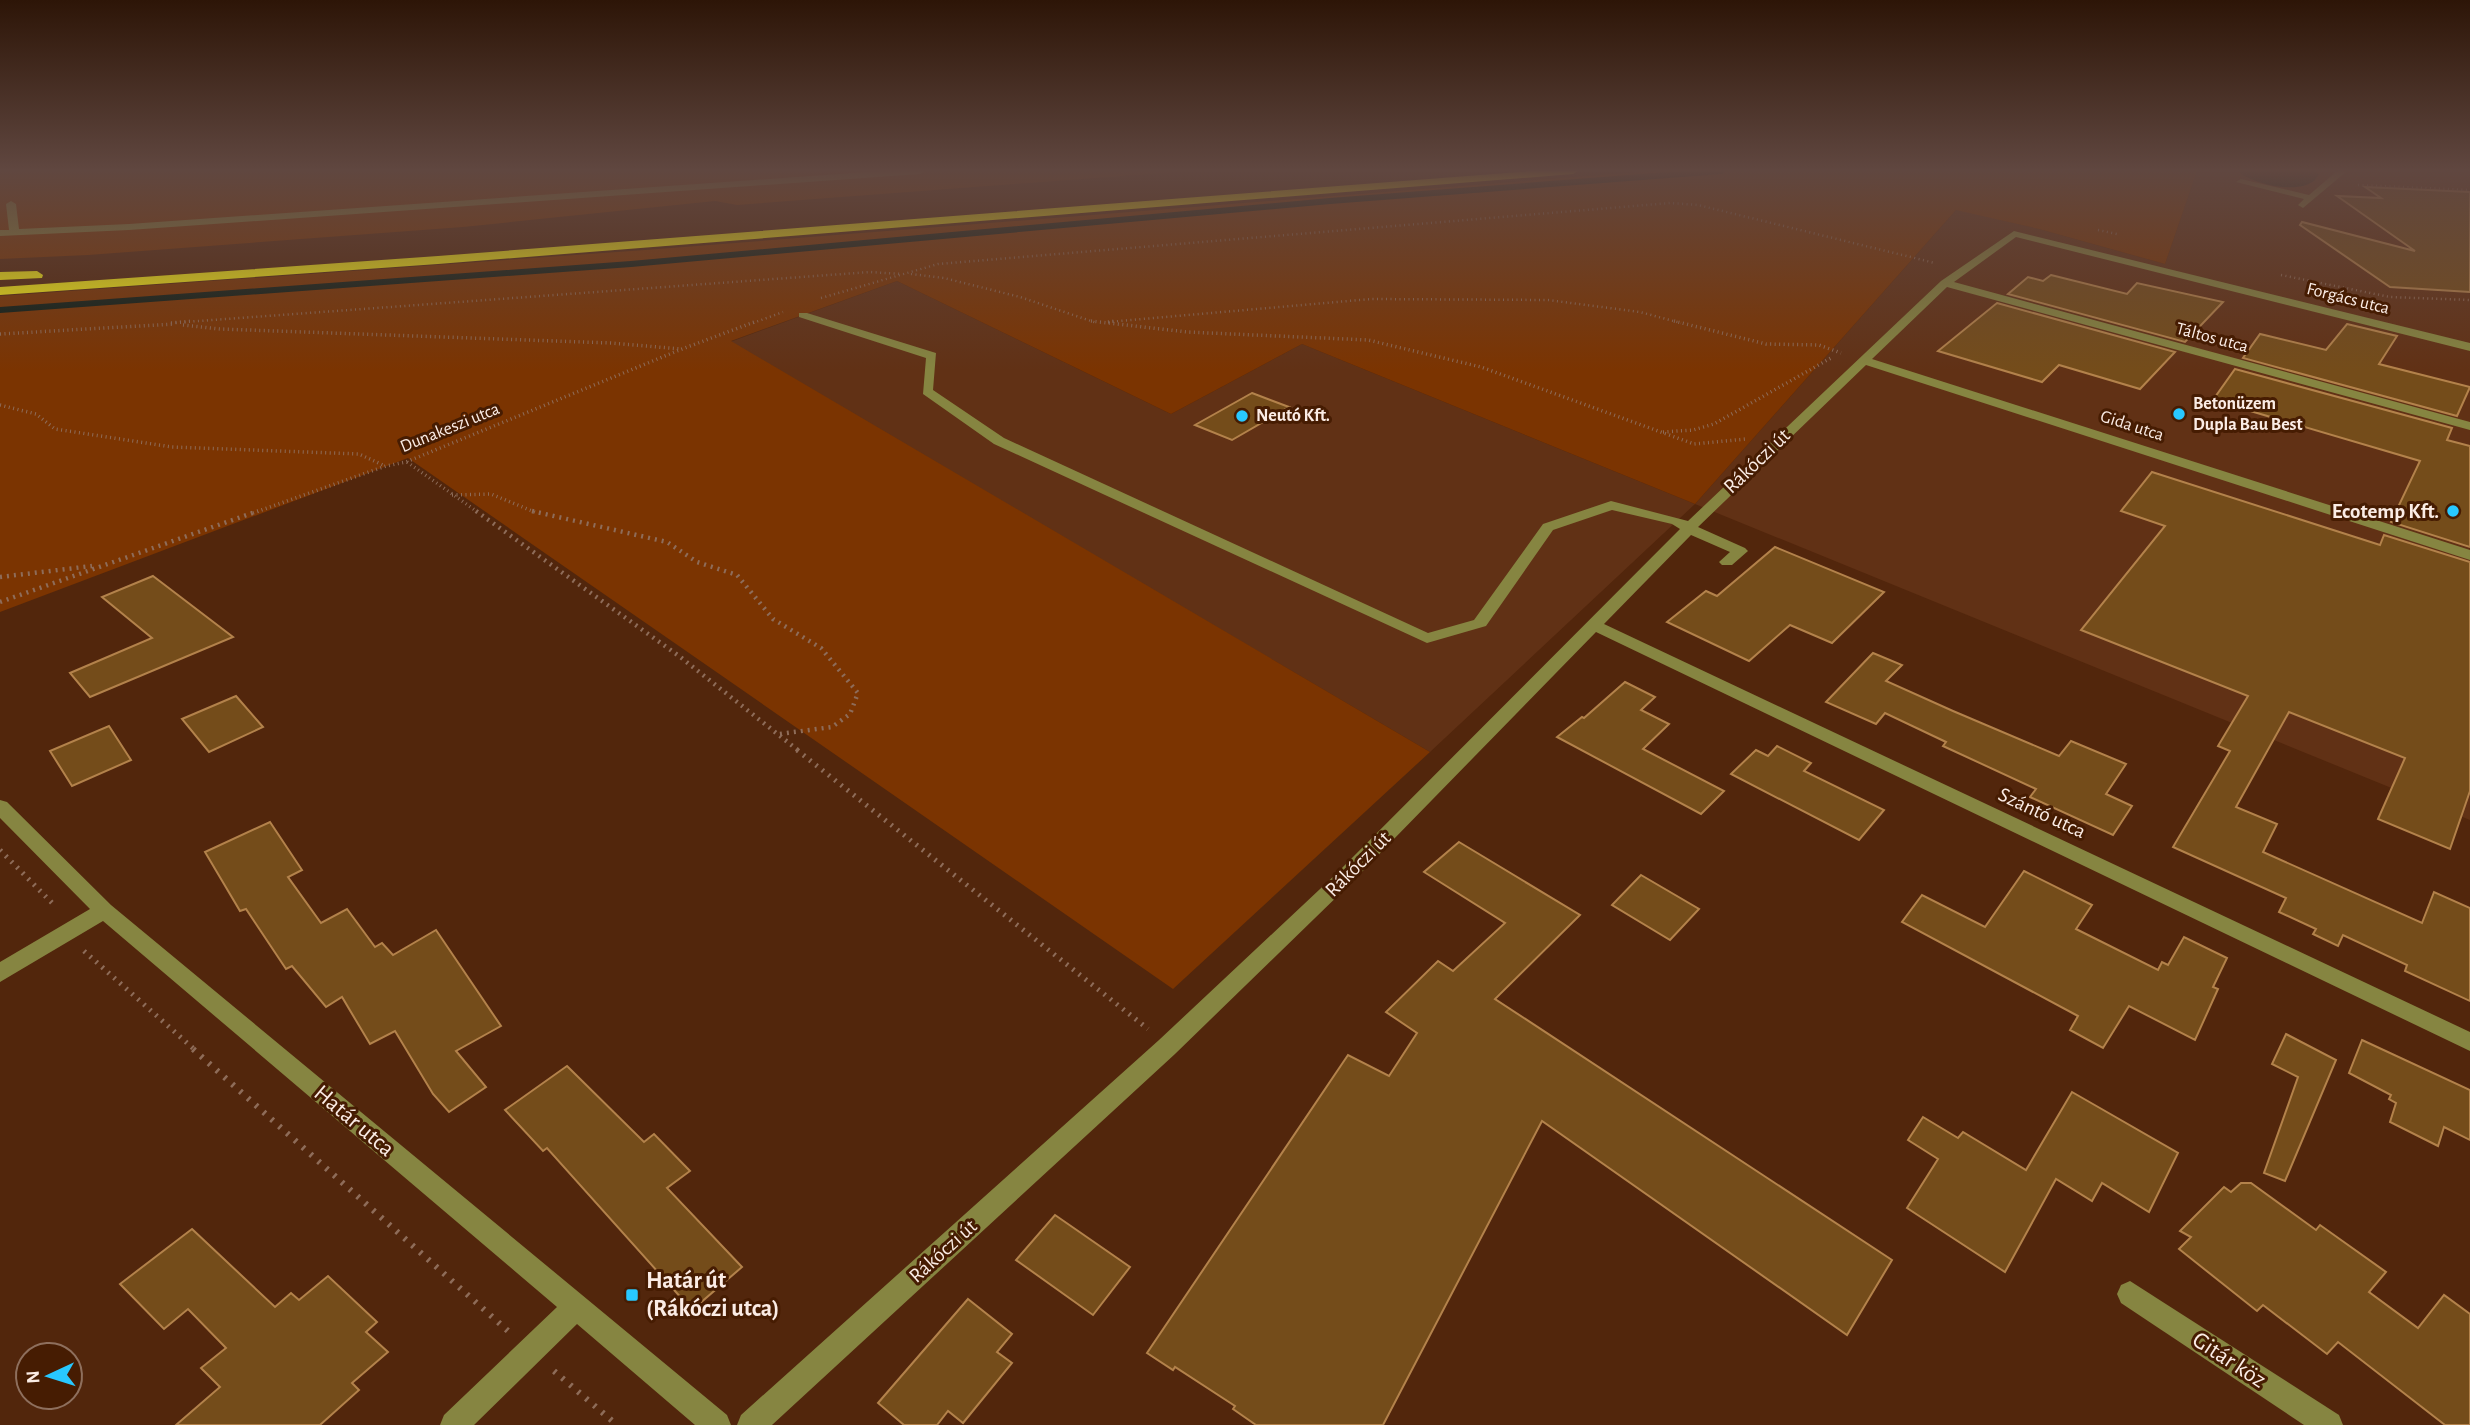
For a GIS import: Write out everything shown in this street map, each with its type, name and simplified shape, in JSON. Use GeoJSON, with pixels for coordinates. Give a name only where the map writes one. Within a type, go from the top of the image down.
{"type":"FeatureCollection","features":[{"type":"Feature","properties":{"kind":"highway"},"geometry":{"type":"LineString","coordinates":[[0,276],[198,265],[552,238]]}},
{"type":"Feature","properties":{"kind":"highway"},"geometry":{"type":"LineString","coordinates":[[0,291],[724,238]]}},
{"type":"Feature","properties":{"kind":"street","name":"Rákóczi út"},"geometry":{"type":"LineString","coordinates":[[751,1425],[1167,1048],[1343,879],[1785,434],[1945,283],[2009,238]]}},
{"type":"Feature","properties":{"kind":"street","name":"Forgács utca"},"geometry":{"type":"LineString","coordinates":[[2028,238],[2470,346]]}},
{"type":"Feature","properties":{"kind":"street","name":"Táltos utca"},"geometry":{"type":"LineString","coordinates":[[1945,283],[2470,426]]}},
{"type":"Feature","properties":{"kind":"street"},"geometry":{"type":"LineString","coordinates":[[799,311],[932,356],[927,391],[999,440],[1427,638],[1480,623],[1548,527],[1611,505],[1690,527],[1709,539],[1740,551],[1727,562]]}},
{"type":"Feature","properties":{"kind":"street","name":"Gida utca"},"geometry":{"type":"LineString","coordinates":[[1863,360],[2470,555]]}},
{"type":"Feature","properties":{"kind":"street","name":"Szántó utca"},"geometry":{"type":"LineString","coordinates":[[1594,625],[2470,1042]]}},
{"type":"Feature","properties":{"kind":"street","name":"Határ utca"},"geometry":{"type":"LineString","coordinates":[[0,807],[104,910],[717,1425]]}},
{"type":"Feature","properties":{"kind":"street"},"geometry":{"type":"LineString","coordinates":[[0,972],[104,910]]}},
{"type":"Feature","properties":{"kind":"street","name":"Gitár köz"},"geometry":{"type":"LineString","coordinates":[[2130,1294],[2329,1425]]}},
{"type":"Feature","properties":{"kind":"street"},"geometry":{"type":"LineString","coordinates":[[454,1425],[576,1307]]}},
{"type":"Feature","properties":{"kind":"path"},"geometry":{"type":"LineString","coordinates":[[818,299],[938,264],[1252,238]]}},
{"type":"Feature","properties":{"kind":"path"},"geometry":{"type":"LineString","coordinates":[[1830,238],[1963,270]]}},
{"type":"Feature","properties":{"kind":"path"},"geometry":{"type":"LineString","coordinates":[[0,334],[870,272],[909,274],[944,278],[1020,297],[1096,323],[1187,332],[1368,341],[1481,368],[1694,444],[1785,434]]}},
{"type":"Feature","properties":{"kind":"path"},"geometry":{"type":"LineString","coordinates":[[2270,272],[2390,296],[2470,300]]}},
{"type":"Feature","properties":{"kind":"path"},"geometry":{"type":"LineString","coordinates":[[1096,323],[1371,299],[1548,300],[1640,312],[1766,344],[1819,345],[1846,355],[1831,358],[1714,424],[1693,430],[1660,432]]}},
{"type":"Feature","properties":{"kind":"path","name":"Dunakeszi utca"},"geometry":{"type":"LineString","coordinates":[[0,602],[386,466],[406,462],[682,349],[799,311]]}},
{"type":"Feature","properties":{"kind":"path"},"geometry":{"type":"LineString","coordinates":[[171,323],[248,330],[611,343],[682,349]]}},
{"type":"Feature","properties":{"kind":"path"},"geometry":{"type":"LineString","coordinates":[[0,405],[36,414],[55,429],[213,450],[359,454],[386,466]]}},
{"type":"Feature","properties":{"kind":"path"},"geometry":{"type":"LineString","coordinates":[[406,462],[679,656],[1135,1016],[1167,1048]]}},
{"type":"Feature","properties":{"kind":"path"},"geometry":{"type":"LineString","coordinates":[[452,495],[491,494],[539,514],[667,542],[697,562],[737,575],[773,619],[821,648],[858,693],[850,715],[832,727],[778,734]]}},
{"type":"Feature","properties":{"kind":"path"},"geometry":{"type":"LineString","coordinates":[[0,577],[103,565]]}},
{"type":"Feature","properties":{"kind":"path"},"geometry":{"type":"LineString","coordinates":[[0,850],[59,909],[65,934],[530,1351],[617,1425]]}},
{"type":"Feature","properties":{"kind":"shaded area"},"geometry":{"type":"Polygon","coordinates":[[[0,238],[322,238],[88,255],[0,259],[0,238]]]}},
{"type":"Feature","properties":{"kind":"shaded area"},"geometry":{"type":"Polygon","coordinates":[[[804,238],[1932,238],[1695,504],[1302,344],[1171,414],[897,281],[731,341],[1430,752],[1173,989],[408,458],[0,612],[0,296],[804,238]]]}},
{"type":"Feature","properties":{"kind":"shaded area"},"geometry":{"type":"Polygon","coordinates":[[[1932,238],[2070,238],[2165,264],[2174,238],[2470,238],[2470,820],[1695,504],[1932,238]]]}},
{"type":"Feature","properties":{"kind":"shaded area"},"geometry":{"type":"Polygon","coordinates":[[[2070,238],[2174,238],[2165,264],[2070,238]]]}},
{"type":"Feature","properties":{"kind":"shaded area"},"geometry":{"type":"Polygon","coordinates":[[[897,281],[1171,414],[1302,344],[1695,504],[1430,752],[730,342],[897,281]]]}},
{"type":"Feature","properties":{"kind":"building"},"geometry":{"type":"Polygon","coordinates":[[[2318,238],[2362,238],[2415,251],[2396,238],[2470,238],[2470,292],[2390,287],[2318,238]]]}},
{"type":"Feature","properties":{"kind":"building"},"geometry":{"type":"Polygon","coordinates":[[[2051,275],[2127,294],[2137,283],[2223,302],[2185,342],[2008,294],[2028,277],[2043,281],[2051,275]]]}},
{"type":"Feature","properties":{"kind":"building"},"geometry":{"type":"Polygon","coordinates":[[[1997,303],[2175,352],[2140,389],[2059,365],[2042,382],[1938,351],[1997,303]]]}},
{"type":"Feature","properties":{"kind":"building"},"geometry":{"type":"Polygon","coordinates":[[[2347,324],[2397,336],[2379,364],[2470,387],[2457,416],[2243,358],[2260,334],[2326,350],[2347,324]]]}},
{"type":"Feature","properties":{"kind":"building"},"geometry":{"type":"Polygon","coordinates":[[[2235,369],[2452,428],[2447,440],[2470,446],[2470,547],[2391,522],[2420,461],[2213,400],[2235,369]]]}},
{"type":"Feature","properties":{"kind":"building","name":"Neutó Kft."},"geometry":{"type":"Polygon","coordinates":[[[1252,393],[1289,407],[1232,440],[1195,425],[1252,393]]]}},
{"type":"Feature","properties":{"kind":"building"},"geometry":{"type":"Polygon","coordinates":[[[2152,472],[2380,545],[2384,535],[2470,562],[2470,791],[2450,849],[2378,819],[2405,758],[2289,712],[2236,807],[2277,824],[2263,852],[2422,923],[2434,892],[2470,908],[2470,1001],[2405,971],[2407,965],[2343,935],[2338,946],[2313,934],[2316,929],[2279,912],[2286,898],[2173,847],[2230,751],[2218,746],[2248,696],[2081,630],[2165,526],[2121,511],[2152,472]]]}},
{"type":"Feature","properties":{"kind":"building"},"geometry":{"type":"Polygon","coordinates":[[[1775,547],[1884,592],[1832,643],[1790,625],[1749,661],[1667,622],[1706,591],[1717,596],[1775,547]]]}},
{"type":"Feature","properties":{"kind":"building"},"geometry":{"type":"Polygon","coordinates":[[[153,576],[233,637],[90,697],[70,673],[152,638],[102,597],[153,576]]]}},
{"type":"Feature","properties":{"kind":"building"},"geometry":{"type":"Polygon","coordinates":[[[1873,653],[1902,665],[1886,681],[1953,711],[2059,756],[2071,741],[2126,764],[2106,794],[2132,806],[2113,835],[2030,797],[2036,789],[1943,746],[1946,742],[1885,713],[1876,724],[1826,702],[1873,653]]]}},
{"type":"Feature","properties":{"kind":"building"},"geometry":{"type":"Polygon","coordinates":[[[1625,682],[1655,697],[1641,710],[1669,724],[1643,749],[1724,791],[1701,814],[1557,737],[1584,718],[1625,682]]]}},
{"type":"Feature","properties":{"kind":"building"},"geometry":{"type":"Polygon","coordinates":[[[236,696],[263,727],[209,752],[182,719],[236,696]]]}},
{"type":"Feature","properties":{"kind":"building"},"geometry":{"type":"Polygon","coordinates":[[[109,726],[131,760],[72,786],[50,751],[109,726]]]}},
{"type":"Feature","properties":{"kind":"building"},"geometry":{"type":"Polygon","coordinates":[[[1777,746],[1811,763],[1804,771],[1884,810],[1859,840],[1731,774],[1756,750],[1768,756],[1777,746]]]}},
{"type":"Feature","properties":{"kind":"building"},"geometry":{"type":"Polygon","coordinates":[[[270,822],[302,870],[288,877],[321,923],[347,909],[375,947],[382,943],[393,955],[436,930],[501,1026],[456,1051],[486,1087],[449,1112],[433,1094],[395,1031],[370,1044],[342,997],[326,1007],[292,966],[286,969],[246,909],[240,911],[205,852],[270,822]]]}},
{"type":"Feature","properties":{"kind":"building"},"geometry":{"type":"Polygon","coordinates":[[[1459,842],[1580,915],[1495,999],[1892,1260],[1847,1335],[1542,1121],[1383,1425],[1256,1425],[1233,1409],[1235,1406],[1175,1367],[1173,1370],[1147,1353],[1348,1055],[1389,1076],[1417,1033],[1386,1012],[1438,961],[1453,971],[1505,923],[1424,872],[1459,842]]]}},
{"type":"Feature","properties":{"kind":"building"},"geometry":{"type":"Polygon","coordinates":[[[2024,871],[2092,905],[2076,929],[2158,970],[2162,962],[2168,965],[2184,937],[2227,958],[2213,987],[2218,989],[2195,1040],[2129,1006],[2103,1048],[2070,1030],[2078,1016],[1902,922],[1922,895],[1985,927],[2024,871]]]}},
{"type":"Feature","properties":{"kind":"building"},"geometry":{"type":"Polygon","coordinates":[[[1641,875],[1699,909],[1670,940],[1612,905],[1641,875]]]}},
{"type":"Feature","properties":{"kind":"building"},"geometry":{"type":"Polygon","coordinates":[[[2286,1034],[2336,1060],[2285,1181],[2264,1173],[2298,1077],[2272,1064],[2286,1034]]]}},
{"type":"Feature","properties":{"kind":"building"},"geometry":{"type":"Polygon","coordinates":[[[2362,1040],[2470,1090],[2470,1140],[2444,1127],[2438,1146],[2390,1122],[2396,1103],[2389,1099],[2391,1095],[2349,1073],[2362,1040]]]}},
{"type":"Feature","properties":{"kind":"building"},"geometry":{"type":"Polygon","coordinates":[[[567,1066],[644,1142],[654,1134],[690,1171],[667,1188],[742,1267],[692,1310],[547,1148],[543,1151],[505,1110],[567,1066]]]}},
{"type":"Feature","properties":{"kind":"building"},"geometry":{"type":"Polygon","coordinates":[[[2072,1092],[2178,1153],[2149,1212],[2102,1183],[2092,1201],[2056,1179],[2005,1272],[1907,1208],[1938,1159],[1908,1140],[1923,1117],[1958,1138],[1963,1132],[2026,1170],[2072,1092]]]}},
{"type":"Feature","properties":{"kind":"building"},"geometry":{"type":"Polygon","coordinates":[[[2241,1183],[2251,1183],[2316,1230],[2320,1225],[2386,1272],[2369,1292],[2418,1328],[2444,1295],[2470,1314],[2470,1425],[2445,1425],[2338,1342],[2327,1354],[2263,1305],[2257,1311],[2179,1249],[2191,1237],[2180,1231],[2224,1187],[2231,1192],[2241,1183]]]}},
{"type":"Feature","properties":{"kind":"building"},"geometry":{"type":"Polygon","coordinates":[[[1055,1215],[1130,1267],[1093,1315],[1016,1260],[1055,1215]]]}},
{"type":"Feature","properties":{"kind":"building"},"geometry":{"type":"Polygon","coordinates":[[[192,1229],[275,1307],[291,1293],[299,1300],[328,1276],[377,1322],[366,1332],[388,1352],[352,1383],[359,1390],[320,1425],[176,1425],[220,1387],[201,1368],[226,1348],[188,1309],[164,1329],[120,1284],[192,1229]]]}},
{"type":"Feature","properties":{"kind":"building"},"geometry":{"type":"Polygon","coordinates":[[[968,1299],[1012,1334],[997,1352],[1012,1363],[963,1423],[948,1411],[937,1425],[904,1425],[878,1403],[968,1299]]]}},
{"type":"Feature","properties":{"kind":"waterway"},"geometry":{"type":"LineString","coordinates":[[0,310],[631,264],[925,238]]}},
{"type":"Feature","properties":{"kind":"place","name":"Betonüzem Dupla Bau Best"},"geometry":{"type":"Point","coordinates":[2179,414]}},
{"type":"Feature","properties":{"kind":"place","name":"Neutó Kft."},"geometry":{"type":"Point","coordinates":[1242,416]}},
{"type":"Feature","properties":{"kind":"place","name":"Ecotemp Kft."},"geometry":{"type":"Point","coordinates":[2453,511]}},
{"type":"Feature","properties":{"kind":"place","name":"Határ út (Rákóczi utca)"},"geometry":{"type":"Point","coordinates":[632,1295]}}]}
